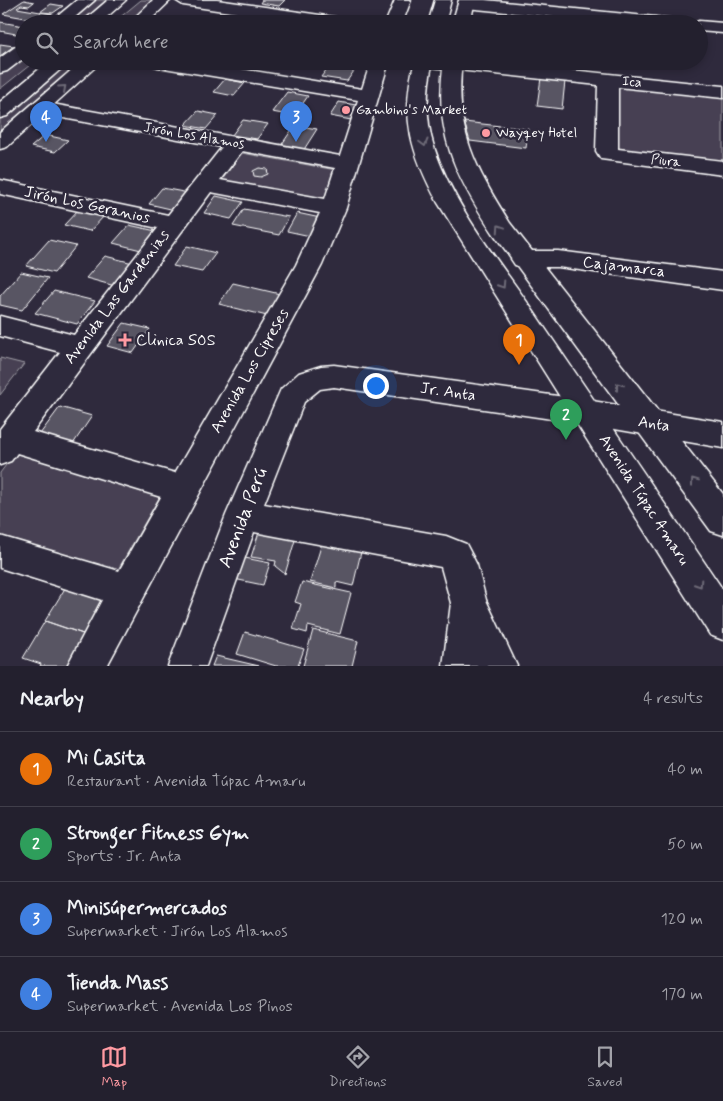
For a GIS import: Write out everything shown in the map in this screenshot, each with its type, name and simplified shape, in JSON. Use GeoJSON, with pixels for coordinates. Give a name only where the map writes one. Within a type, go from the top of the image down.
{"type":"FeatureCollection","features":[{"type":"Feature","properties":{"kind":"main road"},"geometry":{"type":"LineString","coordinates":[[68,15],[87,0]]}},
{"type":"Feature","properties":{"kind":"main road"},"geometry":{"type":"LineString","coordinates":[[99,15],[118,0]]}},
{"type":"Feature","properties":{"kind":"main road"},"geometry":{"type":"LineString","coordinates":[[117,15],[135,0]]}},
{"type":"Feature","properties":{"kind":"main road"},"geometry":{"type":"LineString","coordinates":[[146,15],[163,0]]}},
{"type":"Feature","properties":{"kind":"main road"},"geometry":{"type":"LineString","coordinates":[[183,0],[285,15]]}},
{"type":"Feature","properties":{"kind":"main road"},"geometry":{"type":"LineString","coordinates":[[397,15],[403,0]]}},
{"type":"Feature","properties":{"kind":"main road"},"geometry":{"type":"LineString","coordinates":[[439,15],[443,0]]}},
{"type":"Feature","properties":{"kind":"main road"},"geometry":{"type":"LineString","coordinates":[[463,15],[466,2],[590,15]]}},
{"type":"Feature","properties":{"kind":"main road"},"geometry":{"type":"LineString","coordinates":[[708,27],[723,28]]}},
{"type":"Feature","properties":{"kind":"main road"},"geometry":{"type":"LineString","coordinates":[[0,67],[15,56]]}},
{"type":"Feature","properties":{"kind":"main road"},"geometry":{"type":"LineString","coordinates":[[0,94],[30,70]]}},
{"type":"Feature","properties":{"kind":"main road"},"geometry":{"type":"LineString","coordinates":[[0,112],[50,70]]}},
{"type":"Feature","properties":{"kind":"main road"},"geometry":{"type":"LineString","coordinates":[[0,143],[83,70]]}},
{"type":"Feature","properties":{"kind":"main road"},"geometry":{"type":"LineString","coordinates":[[212,70],[368,96]]}},
{"type":"Feature","properties":{"kind":"main road","name":"Avenida Los Cipreses"},"geometry":{"type":"LineString","coordinates":[[86,666],[182,489],[309,265],[334,208],[377,70]]}},
{"type":"Feature","properties":{"kind":"main road","name":"Avenida Túpac Amaru"},"geometry":{"type":"LineString","coordinates":[[422,70],[417,108],[426,151],[437,177],[458,216],[723,622]]}},
{"type":"Feature","properties":{"kind":"main road"},"geometry":{"type":"LineString","coordinates":[[446,70],[453,135],[470,176],[487,207],[524,259],[723,520]]}},
{"type":"Feature","properties":{"kind":"main road","name":"Ica"},"geometry":{"type":"LineString","coordinates":[[517,70],[723,92]]}},
{"type":"Feature","properties":{"kind":"main road","name":"Piura"},"geometry":{"type":"LineString","coordinates":[[608,80],[607,151],[609,154],[723,168]]}},
{"type":"Feature","properties":{"kind":"main road","name":"Jirón Los Alamos"},"geometry":{"type":"LineString","coordinates":[[41,108],[348,164]]}},
{"type":"Feature","properties":{"kind":"main road","name":"Avenida Las Gardenias"},"geometry":{"type":"LineString","coordinates":[[5,445],[236,144]]}},
{"type":"Feature","properties":{"kind":"main road"},"geometry":{"type":"LineString","coordinates":[[205,184],[334,208]]}},
{"type":"Feature","properties":{"kind":"main road","name":"Jirón Los Geranios"},"geometry":{"type":"LineString","coordinates":[[0,187],[173,224]]}},
{"type":"Feature","properties":{"kind":"main road","name":"Cajamarca"},"geometry":{"type":"LineString","coordinates":[[524,259],[558,259],[723,280]]}},
{"type":"Feature","properties":{"kind":"main road"},"geometry":{"type":"LineString","coordinates":[[0,326],[79,347]]}},
{"type":"Feature","properties":{"kind":"main road","name":"Jr. Anta"},"geometry":{"type":"LineString","coordinates":[[311,380],[334,376],[586,412]]}},
{"type":"Feature","properties":{"kind":"main road","name":"Avenida Perú"},"geometry":{"type":"LineString","coordinates":[[187,666],[290,396],[299,386],[311,380]]}},
{"type":"Feature","properties":{"kind":"main road","name":"Anta"},"geometry":{"type":"LineString","coordinates":[[586,412],[723,435]]}},
{"type":"Feature","properties":{"kind":"main road"},"geometry":{"type":"LineString","coordinates":[[5,445],[182,489]]}},
{"type":"Feature","properties":{"kind":"main road"},"geometry":{"type":"LineString","coordinates":[[243,515],[446,552],[454,556],[459,565],[469,603],[498,666]]}},
{"type":"Feature","properties":{"kind":"main road"},"geometry":{"type":"LineString","coordinates":[[0,552],[127,591]]}},
{"type":"Feature","properties":{"kind":"main road"},"geometry":{"type":"LineString","coordinates":[[462,666],[469,603]]}},
{"type":"Feature","properties":{"kind":"shaded area"},"geometry":{"type":"Polygon","coordinates":[[[95,0],[112,0],[94,15],[76,15],[95,0]]]}},
{"type":"Feature","properties":{"kind":"shaded area"},"geometry":{"type":"Polygon","coordinates":[[[141,0],[155,0],[138,15],[123,15],[141,0]]]}},
{"type":"Feature","properties":{"kind":"shaded area"},"geometry":{"type":"Polygon","coordinates":[[[15,62],[15,70],[24,70],[0,89],[0,74],[15,62]]]}},
{"type":"Feature","properties":{"kind":"shaded area"},"geometry":{"type":"Polygon","coordinates":[[[56,70],[74,70],[0,133],[0,117],[56,70]]]}},
{"type":"Feature","properties":{"kind":"shaded area"},"geometry":{"type":"Polygon","coordinates":[[[617,86],[723,97],[723,162],[617,149],[617,86]]]}},
{"type":"Feature","properties":{"kind":"shaded area"},"geometry":{"type":"Polygon","coordinates":[[[242,153],[336,170],[326,199],[222,180],[242,153]]]}},
{"type":"Feature","properties":{"kind":"shaded area"},"geometry":{"type":"Polygon","coordinates":[[[0,358],[24,364],[0,395],[0,358]]]}},
{"type":"Feature","properties":{"kind":"shaded area"},"geometry":{"type":"Polygon","coordinates":[[[15,453],[160,496],[116,573],[0,538],[0,473],[15,453]]]}},
{"type":"Feature","properties":{"kind":"building"},"geometry":{"type":"Polygon","coordinates":[[[24,0],[34,2],[29,6],[21,5],[17,8],[52,14],[15,16],[3,14],[24,0]]]}},
{"type":"Feature","properties":{"kind":"building"},"geometry":{"type":"Polygon","coordinates":[[[262,0],[285,0],[279,6],[260,3],[262,0]]]}},
{"type":"Feature","properties":{"kind":"building"},"geometry":{"type":"Polygon","coordinates":[[[51,4],[63,6],[53,13],[40,12],[51,4]]]}},
{"type":"Feature","properties":{"kind":"building"},"geometry":{"type":"Polygon","coordinates":[[[0,22],[15,24],[15,34],[0,31],[0,22]]]}},
{"type":"Feature","properties":{"kind":"building"},"geometry":{"type":"Polygon","coordinates":[[[0,44],[14,46],[0,56],[0,44]]]}},
{"type":"Feature","properties":{"kind":"building"},"geometry":{"type":"Polygon","coordinates":[[[326,70],[355,70],[347,81],[321,77],[326,70]]]}},
{"type":"Feature","properties":{"kind":"building"},"geometry":{"type":"Polygon","coordinates":[[[541,78],[565,81],[562,109],[537,106],[541,78]]]}},
{"type":"Feature","properties":{"kind":"building"},"geometry":{"type":"Polygon","coordinates":[[[225,79],[245,83],[234,96],[214,92],[225,79]]]}},
{"type":"Feature","properties":{"kind":"building"},"geometry":{"type":"Polygon","coordinates":[[[287,92],[308,96],[294,116],[272,112],[287,92]]]}},
{"type":"Feature","properties":{"kind":"building"},"geometry":{"type":"Polygon","coordinates":[[[339,102],[356,105],[351,120],[330,116],[339,102]]]}},
{"type":"Feature","properties":{"kind":"building"},"geometry":{"type":"Polygon","coordinates":[[[198,111],[218,115],[206,129],[185,125],[198,111]]]}},
{"type":"Feature","properties":{"kind":"building"},"geometry":{"type":"Polygon","coordinates":[[[243,120],[268,124],[257,139],[232,135],[243,120]]]}},
{"type":"Feature","properties":{"kind":"building"},"geometry":{"type":"Polygon","coordinates":[[[464,122],[528,129],[526,148],[470,141],[464,122]]]}},
{"type":"Feature","properties":{"kind":"building"},"geometry":{"type":"Polygon","coordinates":[[[295,125],[317,129],[303,151],[280,147],[295,125]]]}},
{"type":"Feature","properties":{"kind":"building"},"geometry":{"type":"Polygon","coordinates":[[[45,135],[68,140],[55,152],[31,147],[45,135]]]}},
{"type":"Feature","properties":{"kind":"building"},"geometry":{"type":"Polygon","coordinates":[[[259,168],[267,169],[268,174],[261,177],[254,176],[253,171],[259,168]]]}},
{"type":"Feature","properties":{"kind":"building"},"geometry":{"type":"Polygon","coordinates":[[[162,188],[189,193],[175,210],[149,204],[162,188]]]}},
{"type":"Feature","properties":{"kind":"building"},"geometry":{"type":"Polygon","coordinates":[[[216,196],[243,202],[231,219],[204,213],[216,196]]]}},
{"type":"Feature","properties":{"kind":"building"},"geometry":{"type":"Polygon","coordinates":[[[80,208],[106,214],[90,231],[64,225],[80,208]]]}},
{"type":"Feature","properties":{"kind":"building"},"geometry":{"type":"Polygon","coordinates":[[[244,209],[289,217],[279,235],[233,226],[244,209]]]}},
{"type":"Feature","properties":{"kind":"building"},"geometry":{"type":"Polygon","coordinates":[[[297,213],[325,219],[315,237],[287,231],[297,213]]]}},
{"type":"Feature","properties":{"kind":"building"},"geometry":{"type":"Polygon","coordinates":[[[129,225],[156,231],[141,250],[113,243],[129,225]]]}},
{"type":"Feature","properties":{"kind":"building"},"geometry":{"type":"Polygon","coordinates":[[[49,240],[76,246],[54,273],[26,266],[49,240]]]}},
{"type":"Feature","properties":{"kind":"building"},"geometry":{"type":"Polygon","coordinates":[[[187,246],[216,253],[202,272],[173,266],[187,246]]]}},
{"type":"Feature","properties":{"kind":"building"},"geometry":{"type":"Polygon","coordinates":[[[105,256],[133,263],[115,286],[86,278],[105,256]]]}},
{"type":"Feature","properties":{"kind":"building"},"geometry":{"type":"Polygon","coordinates":[[[21,272],[48,278],[22,310],[0,305],[0,296],[21,272]]]}},
{"type":"Feature","properties":{"kind":"building"},"geometry":{"type":"Polygon","coordinates":[[[233,283],[280,294],[267,316],[219,304],[233,283]]]}},
{"type":"Feature","properties":{"kind":"building"},"geometry":{"type":"Polygon","coordinates":[[[54,291],[95,301],[77,324],[35,313],[54,291]]]}},
{"type":"Feature","properties":{"kind":"building"},"geometry":{"type":"Polygon","coordinates":[[[124,323],[150,329],[133,353],[107,346],[124,323]]]}},
{"type":"Feature","properties":{"kind":"building"},"geometry":{"type":"Polygon","coordinates":[[[60,407],[92,416],[73,444],[40,434],[60,407]]]}},
{"type":"Feature","properties":{"kind":"building"},"geometry":{"type":"Polygon","coordinates":[[[262,523],[298,530],[285,574],[275,566],[276,561],[251,557],[262,523]]]}},
{"type":"Feature","properties":{"kind":"building"},"geometry":{"type":"Polygon","coordinates":[[[322,543],[361,552],[353,586],[336,582],[336,588],[310,582],[322,543]]]}},
{"type":"Feature","properties":{"kind":"building"},"geometry":{"type":"Polygon","coordinates":[[[230,555],[270,563],[263,585],[229,578],[230,555]]]}},
{"type":"Feature","properties":{"kind":"building"},"geometry":{"type":"Polygon","coordinates":[[[302,582],[351,593],[340,634],[308,626],[307,633],[293,629],[301,604],[295,602],[302,582]]]}},
{"type":"Feature","properties":{"kind":"building"},"geometry":{"type":"Polygon","coordinates":[[[67,585],[107,597],[86,635],[45,621],[67,585]]]}},
{"type":"Feature","properties":{"kind":"building"},"geometry":{"type":"Polygon","coordinates":[[[45,621],[86,635],[68,666],[40,666],[41,664],[23,658],[45,621]]]}},
{"type":"Feature","properties":{"kind":"building"},"geometry":{"type":"Polygon","coordinates":[[[313,630],[358,641],[352,666],[303,666],[313,630]]]}},
{"type":"Feature","properties":{"kind":"building"},"geometry":{"type":"Polygon","coordinates":[[[245,632],[304,649],[298,666],[276,666],[237,654],[245,632]]]}},
{"type":"Feature","properties":{"kind":"building"},"geometry":{"type":"Polygon","coordinates":[[[216,656],[259,666],[212,666],[216,656]]]}},
{"type":"Feature","properties":{"kind":"place","name":"Gambino's Market"},"geometry":{"type":"Point","coordinates":[346,110]}},
{"type":"Feature","properties":{"kind":"place","name":"Wayqey Hotel"},"geometry":{"type":"Point","coordinates":[486,133]}},
{"type":"Feature","properties":{"kind":"place","name":"Tienda Mass"},"geometry":{"type":"Point","coordinates":[46,142]}},
{"type":"Feature","properties":{"kind":"place","name":"Minisúpermercados"},"geometry":{"type":"Point","coordinates":[296,142]}},
{"type":"Feature","properties":{"kind":"place","name":"Clinica SOS"},"geometry":{"type":"Point","coordinates":[125,340]}},
{"type":"Feature","properties":{"kind":"place","name":"Mi Casita"},"geometry":{"type":"Point","coordinates":[519,365]}},
{"type":"Feature","properties":{"kind":"place","name":"Stronger Fitness Gym"},"geometry":{"type":"Point","coordinates":[566,440]}}]}
